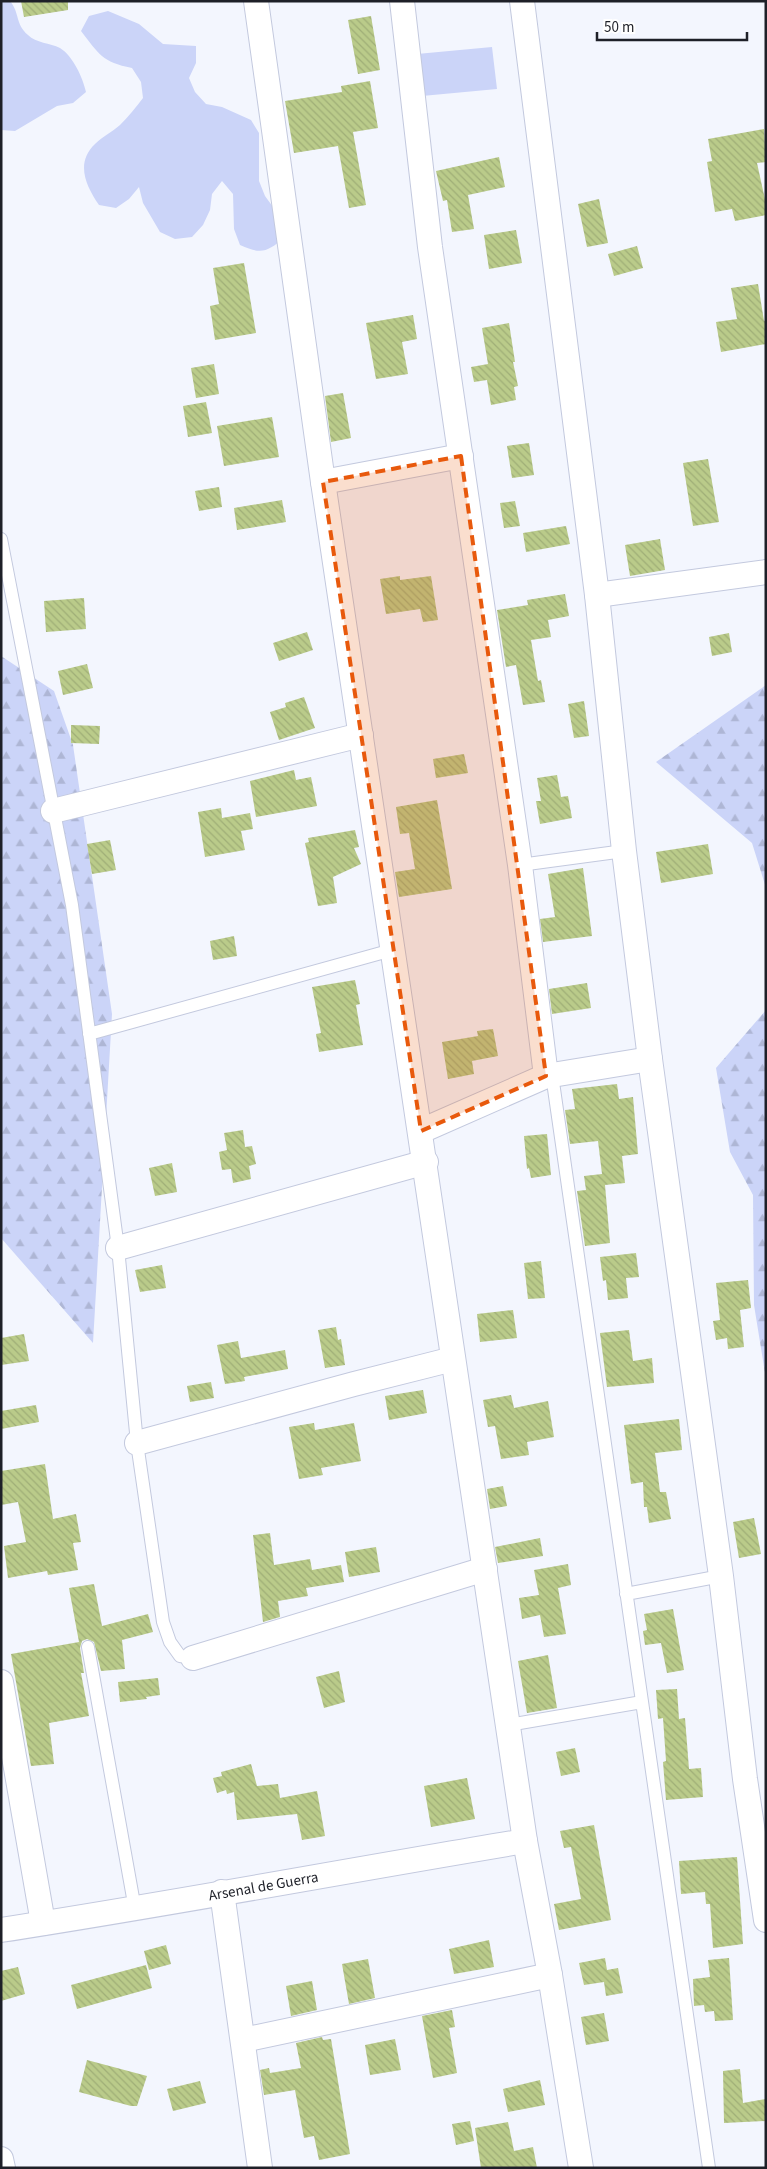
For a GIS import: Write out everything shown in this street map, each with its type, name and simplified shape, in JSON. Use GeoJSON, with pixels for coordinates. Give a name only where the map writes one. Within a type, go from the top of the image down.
{"type":"FeatureCollection","features":[{"type":"Feature","properties":{"kind":"street"},"geometry":{"type":"LineString","coordinates":[[256,1],[323,482],[392,950],[426,1162],[484,1568],[525,1841],[550,1975],[581,2168]]}},
{"type":"Feature","properties":{"kind":"street"},"geometry":{"type":"LineString","coordinates":[[402,1],[430,248],[549,1075]]}},
{"type":"Feature","properties":{"kind":"street"},"geometry":{"type":"LineString","coordinates":[[522,1],[597,595],[624,851],[650,1059],[721,1576],[745,1779],[766,1920]]}},
{"type":"Feature","properties":{"kind":"street"},"geometry":{"type":"LineString","coordinates":[[323,482],[461,456]]}},
{"type":"Feature","properties":{"kind":"street"},"geometry":{"type":"LineString","coordinates":[[597,595],[766,572]]}},
{"type":"Feature","properties":{"kind":"street"},"geometry":{"type":"LineString","coordinates":[[53,811],[360,735]]}},
{"type":"Feature","properties":{"kind":"street"},"geometry":{"type":"LineString","coordinates":[[421,1131],[549,1075],[650,1059]]}},
{"type":"Feature","properties":{"kind":"street"},"geometry":{"type":"LineString","coordinates":[[118,1248],[426,1162]]}},
{"type":"Feature","properties":{"kind":"street"},"geometry":{"type":"LineString","coordinates":[[138,1443],[453,1359]]}},
{"type":"Feature","properties":{"kind":"street"},"geometry":{"type":"LineString","coordinates":[[194,1658],[484,1568]]}},
{"type":"Feature","properties":{"kind":"street"},"geometry":{"type":"LineString","coordinates":[[1,1682],[43,1924]]}},
{"type":"Feature","properties":{"kind":"street","name":"Arsenal de Guerra"},"geometry":{"type":"LineString","coordinates":[[1,1930],[135,1909],[222,1892],[525,1841]]}},
{"type":"Feature","properties":{"kind":"street"},"geometry":{"type":"LineString","coordinates":[[222,1892],[260,2168]]}},
{"type":"Feature","properties":{"kind":"street"},"geometry":{"type":"LineString","coordinates":[[243,2040],[550,1975]]}},
{"type":"Feature","properties":{"kind":"street"},"geometry":{"type":"LineString","coordinates":[[1,2159],[3,2168]]}},
{"type":"Feature","properties":{"kind":"lane"},"geometry":{"type":"LineString","coordinates":[[1,539],[72,905],[118,1248],[138,1443],[163,1622],[170,1642],[180,1656],[194,1658]]}},
{"type":"Feature","properties":{"kind":"lane"},"geometry":{"type":"LineString","coordinates":[[520,865],[624,851]]}},
{"type":"Feature","properties":{"kind":"lane"},"geometry":{"type":"LineString","coordinates":[[89,1034],[392,950]]}},
{"type":"Feature","properties":{"kind":"lane"},"geometry":{"type":"LineString","coordinates":[[549,1075],[709,2168]]}},
{"type":"Feature","properties":{"kind":"lane"},"geometry":{"type":"LineString","coordinates":[[626,1594],[721,1576]]}},
{"type":"Feature","properties":{"kind":"lane"},"geometry":{"type":"LineString","coordinates":[[88,1647],[135,1909]]}},
{"type":"Feature","properties":{"kind":"lane"},"geometry":{"type":"LineString","coordinates":[[508,1725],[642,1702]]}},
{"type":"Feature","properties":{"kind":"highlighted area"},"geometry":{"type":"Polygon","coordinates":[[[461,456],[546,1076],[421,1131],[392,950],[323,482],[461,456]]]}},
{"type":"Feature","properties":{"kind":"green space"},"geometry":{"type":"Polygon","coordinates":[[[1,1],[10,1],[21,27],[31,38],[60,48],[69,56],[80,74],[86,92],[73,103],[57,106],[15,131],[1,130],[1,1]]]}},
{"type":"Feature","properties":{"kind":"green space"},"geometry":{"type":"Polygon","coordinates":[[[108,11],[139,24],[163,44],[196,46],[196,63],[189,78],[195,92],[206,104],[222,107],[251,120],[259,133],[259,181],[265,196],[284,222],[285,237],[269,249],[259,251],[240,245],[234,229],[233,194],[222,181],[212,194],[210,210],[203,225],[192,237],[175,239],[160,232],[143,203],[139,187],[129,199],[116,208],[99,205],[87,182],[84,167],[85,159],[95,144],[120,125],[143,98],[141,82],[132,68],[107,60],[92,46],[81,31],[89,16],[108,11]]]}},
{"type":"Feature","properties":{"kind":"green space"},"geometry":{"type":"Polygon","coordinates":[[[492,47],[497,89],[422,96],[417,54],[492,47]]]}},
{"type":"Feature","properties":{"kind":"green space"},"geometry":{"type":"Polygon","coordinates":[[[1,656],[54,691],[73,745],[112,1014],[93,1343],[1,1238],[1,656]]]}},
{"type":"Feature","properties":{"kind":"green space"},"geometry":{"type":"Polygon","coordinates":[[[766,685],[766,888],[752,843],[656,762],[766,685]]]}},
{"type":"Feature","properties":{"kind":"green space"},"geometry":{"type":"Polygon","coordinates":[[[766,1010],[766,1379],[754,1305],[753,1195],[730,1152],[716,1068],[766,1010]]]}},
{"type":"Feature","properties":{"kind":"building"},"geometry":{"type":"Polygon","coordinates":[[[21,1],[68,1],[68,10],[24,17],[21,1]]]}},
{"type":"Feature","properties":{"kind":"building"},"geometry":{"type":"Polygon","coordinates":[[[371,16],[380,70],[358,74],[348,20],[371,16]]]}},
{"type":"Feature","properties":{"kind":"building"},"geometry":{"type":"Polygon","coordinates":[[[370,81],[378,128],[353,132],[366,205],[349,208],[338,146],[294,153],[285,101],[342,92],[341,86],[370,81]]]}},
{"type":"Feature","properties":{"kind":"building"},"geometry":{"type":"Polygon","coordinates":[[[764,129],[766,162],[757,163],[766,204],[766,215],[735,221],[732,209],[715,212],[707,162],[712,161],[708,139],[764,129]]]}},
{"type":"Feature","properties":{"kind":"building"},"geometry":{"type":"Polygon","coordinates":[[[499,157],[505,187],[468,195],[474,229],[452,232],[447,200],[443,201],[436,171],[499,157]]]}},
{"type":"Feature","properties":{"kind":"building"},"geometry":{"type":"Polygon","coordinates":[[[599,199],[608,243],[587,247],[578,204],[599,199]]]}},
{"type":"Feature","properties":{"kind":"building"},"geometry":{"type":"Polygon","coordinates":[[[516,230],[522,263],[489,269],[484,235],[516,230]]]}},
{"type":"Feature","properties":{"kind":"building"},"geometry":{"type":"Polygon","coordinates":[[[637,246],[643,268],[614,276],[608,254],[637,246]]]}},
{"type":"Feature","properties":{"kind":"building"},"geometry":{"type":"Polygon","coordinates":[[[244,263],[256,333],[215,340],[210,306],[219,304],[213,268],[244,263]]]}},
{"type":"Feature","properties":{"kind":"building"},"geometry":{"type":"Polygon","coordinates":[[[758,284],[764,321],[766,320],[766,344],[721,352],[716,322],[737,319],[731,288],[758,284]]]}},
{"type":"Feature","properties":{"kind":"building"},"geometry":{"type":"Polygon","coordinates":[[[413,315],[417,339],[402,342],[408,374],[376,379],[366,323],[413,315]]]}},
{"type":"Feature","properties":{"kind":"building"},"geometry":{"type":"Polygon","coordinates":[[[509,323],[515,362],[513,362],[518,386],[514,387],[516,400],[491,405],[487,380],[474,382],[471,367],[488,364],[482,328],[509,323]]]}},
{"type":"Feature","properties":{"kind":"building"},"geometry":{"type":"Polygon","coordinates":[[[214,364],[219,394],[196,398],[191,368],[214,364]]]}},
{"type":"Feature","properties":{"kind":"building"},"geometry":{"type":"Polygon","coordinates":[[[343,393],[351,438],[331,442],[325,396],[343,393]]]}},
{"type":"Feature","properties":{"kind":"building"},"geometry":{"type":"Polygon","coordinates":[[[206,402],[212,433],[188,437],[183,406],[206,402]]]}},
{"type":"Feature","properties":{"kind":"building"},"geometry":{"type":"Polygon","coordinates":[[[272,417],[279,457],[224,466],[217,426],[272,417]]]}},
{"type":"Feature","properties":{"kind":"building"},"geometry":{"type":"Polygon","coordinates":[[[529,443],[534,475],[512,478],[507,446],[529,443]]]}},
{"type":"Feature","properties":{"kind":"building"},"geometry":{"type":"Polygon","coordinates":[[[708,459],[719,522],[693,526],[683,463],[708,459]]]}},
{"type":"Feature","properties":{"kind":"building"},"geometry":{"type":"Polygon","coordinates":[[[219,487],[222,507],[199,511],[195,491],[219,487]]]}},
{"type":"Feature","properties":{"kind":"building"},"geometry":{"type":"Polygon","coordinates":[[[282,500],[286,522],[237,530],[234,508],[282,500]]]}},
{"type":"Feature","properties":{"kind":"building"},"geometry":{"type":"Polygon","coordinates":[[[515,501],[520,526],[504,528],[500,503],[515,501]]]}},
{"type":"Feature","properties":{"kind":"building"},"geometry":{"type":"Polygon","coordinates":[[[566,526],[570,544],[526,552],[523,533],[566,526]]]}},
{"type":"Feature","properties":{"kind":"building"},"geometry":{"type":"Polygon","coordinates":[[[660,539],[665,570],[630,576],[625,545],[660,539]]]}},
{"type":"Feature","properties":{"kind":"building"},"geometry":{"type":"Polygon","coordinates":[[[400,576],[400,580],[431,576],[438,620],[423,622],[420,609],[386,614],[380,579],[400,576]]]}},
{"type":"Feature","properties":{"kind":"building"},"geometry":{"type":"Polygon","coordinates":[[[565,594],[569,616],[548,620],[551,637],[531,640],[538,681],[541,680],[545,702],[523,705],[516,665],[506,667],[497,610],[528,605],[527,600],[565,594]]]}},
{"type":"Feature","properties":{"kind":"building"},"geometry":{"type":"Polygon","coordinates":[[[84,598],[86,629],[46,632],[44,601],[84,598]]]}},
{"type":"Feature","properties":{"kind":"building"},"geometry":{"type":"Polygon","coordinates":[[[307,632],[313,650],[279,661],[273,643],[307,632]]]}},
{"type":"Feature","properties":{"kind":"building"},"geometry":{"type":"Polygon","coordinates":[[[729,633],[732,652],[712,656],[709,637],[729,633]]]}},
{"type":"Feature","properties":{"kind":"building"},"geometry":{"type":"Polygon","coordinates":[[[87,664],[93,688],[63,695],[58,671],[87,664]]]}},
{"type":"Feature","properties":{"kind":"building"},"geometry":{"type":"Polygon","coordinates":[[[304,697],[315,728],[279,740],[270,712],[286,707],[285,703],[304,697]]]}},
{"type":"Feature","properties":{"kind":"building"},"geometry":{"type":"Polygon","coordinates":[[[584,701],[589,736],[574,738],[568,704],[584,701]]]}},
{"type":"Feature","properties":{"kind":"building"},"geometry":{"type":"Polygon","coordinates":[[[71,725],[100,726],[99,744],[71,743],[71,725]]]}},
{"type":"Feature","properties":{"kind":"building"},"geometry":{"type":"Polygon","coordinates":[[[464,754],[468,773],[436,778],[433,759],[464,754]]]}},
{"type":"Feature","properties":{"kind":"building"},"geometry":{"type":"Polygon","coordinates":[[[294,770],[296,780],[311,777],[317,806],[256,817],[250,781],[294,770]]]}},
{"type":"Feature","properties":{"kind":"building"},"geometry":{"type":"Polygon","coordinates":[[[557,775],[561,797],[568,796],[572,818],[540,824],[536,801],[541,801],[537,778],[557,775]]]}},
{"type":"Feature","properties":{"kind":"building"},"geometry":{"type":"Polygon","coordinates":[[[437,800],[452,889],[399,897],[395,872],[415,869],[409,833],[400,834],[396,807],[437,800]]]}},
{"type":"Feature","properties":{"kind":"building"},"geometry":{"type":"Polygon","coordinates":[[[221,808],[222,818],[250,813],[253,829],[241,831],[245,850],[205,857],[198,812],[221,808]]]}},
{"type":"Feature","properties":{"kind":"building"},"geometry":{"type":"Polygon","coordinates":[[[355,830],[359,847],[354,848],[361,864],[333,877],[337,903],[318,906],[305,843],[309,842],[308,838],[355,830]]]}},
{"type":"Feature","properties":{"kind":"building"},"geometry":{"type":"Polygon","coordinates":[[[110,840],[116,870],[92,874],[87,844],[110,840]]]}},
{"type":"Feature","properties":{"kind":"building"},"geometry":{"type":"Polygon","coordinates":[[[708,844],[713,874],[661,883],[656,852],[708,844]]]}},
{"type":"Feature","properties":{"kind":"building"},"geometry":{"type":"Polygon","coordinates":[[[583,868],[592,936],[543,942],[540,919],[555,917],[548,874],[583,868]]]}},
{"type":"Feature","properties":{"kind":"building"},"geometry":{"type":"Polygon","coordinates":[[[234,936],[237,956],[213,960],[210,941],[234,936]]]}},
{"type":"Feature","properties":{"kind":"building"},"geometry":{"type":"Polygon","coordinates":[[[355,980],[360,1004],[356,1005],[363,1045],[319,1052],[316,1034],[321,1033],[312,987],[355,980]]]}},
{"type":"Feature","properties":{"kind":"building"},"geometry":{"type":"Polygon","coordinates":[[[587,983],[591,1008],[552,1014],[549,989],[587,983]]]}},
{"type":"Feature","properties":{"kind":"building"},"geometry":{"type":"Polygon","coordinates":[[[493,1029],[498,1056],[472,1061],[474,1074],[448,1079],[442,1042],[478,1036],[477,1031],[493,1029]]]}},
{"type":"Feature","properties":{"kind":"building"},"geometry":{"type":"Polygon","coordinates":[[[617,1084],[619,1099],[633,1097],[638,1154],[622,1156],[625,1183],[605,1185],[610,1243],[585,1246],[577,1191],[586,1190],[584,1176],[602,1174],[598,1141],[570,1144],[565,1110],[575,1109],[572,1089],[617,1084]]]}},
{"type":"Feature","properties":{"kind":"building"},"geometry":{"type":"Polygon","coordinates":[[[243,1130],[245,1147],[252,1146],[256,1164],[249,1166],[251,1179],[233,1183],[231,1169],[222,1170],[219,1152],[227,1150],[224,1133],[243,1130]]]}},
{"type":"Feature","properties":{"kind":"building"},"geometry":{"type":"Polygon","coordinates":[[[547,1134],[551,1175],[531,1178],[529,1168],[527,1169],[524,1136],[547,1134]]]}},
{"type":"Feature","properties":{"kind":"building"},"geometry":{"type":"Polygon","coordinates":[[[172,1163],[177,1192],[155,1196],[149,1168],[172,1163]]]}},
{"type":"Feature","properties":{"kind":"building"},"geometry":{"type":"Polygon","coordinates":[[[636,1253],[639,1277],[626,1278],[628,1298],[608,1300],[606,1280],[603,1281],[600,1257],[636,1253]]]}},
{"type":"Feature","properties":{"kind":"building"},"geometry":{"type":"Polygon","coordinates":[[[541,1261],[545,1298],[528,1299],[524,1263],[541,1261]]]}},
{"type":"Feature","properties":{"kind":"building"},"geometry":{"type":"Polygon","coordinates":[[[162,1265],[166,1288],[140,1292],[135,1270],[162,1265]]]}},
{"type":"Feature","properties":{"kind":"building"},"geometry":{"type":"Polygon","coordinates":[[[748,1280],[751,1308],[740,1310],[744,1347],[728,1349],[727,1338],[716,1340],[713,1321],[720,1320],[716,1283],[748,1280]]]}},
{"type":"Feature","properties":{"kind":"building"},"geometry":{"type":"Polygon","coordinates":[[[513,1310],[517,1338],[480,1342],[477,1314],[513,1310]]]}},
{"type":"Feature","properties":{"kind":"building"},"geometry":{"type":"Polygon","coordinates":[[[336,1327],[338,1340],[341,1339],[345,1365],[325,1368],[318,1330],[336,1327]]]}},
{"type":"Feature","properties":{"kind":"building"},"geometry":{"type":"Polygon","coordinates":[[[629,1330],[633,1361],[652,1358],[654,1383],[607,1387],[600,1333],[629,1330]]]}},
{"type":"Feature","properties":{"kind":"building"},"geometry":{"type":"Polygon","coordinates":[[[24,1334],[29,1361],[1,1365],[1,1338],[24,1334]]]}},
{"type":"Feature","properties":{"kind":"building"},"geometry":{"type":"Polygon","coordinates":[[[238,1341],[241,1358],[285,1350],[288,1369],[244,1377],[245,1381],[225,1384],[217,1345],[238,1341]]]}},
{"type":"Feature","properties":{"kind":"building"},"geometry":{"type":"Polygon","coordinates":[[[211,1382],[214,1398],[190,1402],[187,1386],[211,1382]]]}},
{"type":"Feature","properties":{"kind":"building"},"geometry":{"type":"Polygon","coordinates":[[[423,1390],[427,1413],[389,1420],[385,1396],[423,1390]]]}},
{"type":"Feature","properties":{"kind":"building"},"geometry":{"type":"Polygon","coordinates":[[[511,1395],[514,1408],[548,1401],[554,1437],[527,1442],[529,1455],[501,1459],[495,1426],[488,1427],[483,1400],[511,1395]]]}},
{"type":"Feature","properties":{"kind":"building"},"geometry":{"type":"Polygon","coordinates":[[[36,1405],[39,1422],[1,1429],[1,1411],[36,1405]]]}},
{"type":"Feature","properties":{"kind":"building"},"geometry":{"type":"Polygon","coordinates":[[[679,1419],[682,1450],[655,1453],[660,1492],[666,1492],[671,1519],[649,1523],[647,1507],[644,1507],[643,1482],[631,1484],[624,1425],[679,1419]]]}},
{"type":"Feature","properties":{"kind":"building"},"geometry":{"type":"Polygon","coordinates":[[[314,1423],[315,1430],[354,1423],[361,1461],[321,1468],[323,1475],[299,1479],[289,1427],[314,1423]]]}},
{"type":"Feature","properties":{"kind":"building"},"geometry":{"type":"Polygon","coordinates":[[[45,1464],[53,1519],[76,1514],[81,1542],[73,1543],[78,1570],[48,1575],[47,1571],[8,1578],[4,1546],[26,1542],[18,1502],[1,1505],[1,1471],[45,1464]]]}},
{"type":"Feature","properties":{"kind":"building"},"geometry":{"type":"Polygon","coordinates":[[[503,1486],[507,1506],[490,1509],[487,1489],[503,1486]]]}},
{"type":"Feature","properties":{"kind":"building"},"geometry":{"type":"Polygon","coordinates":[[[754,1518],[761,1554],[739,1558],[733,1522],[754,1518]]]}},
{"type":"Feature","properties":{"kind":"building"},"geometry":{"type":"Polygon","coordinates":[[[270,1533],[274,1565],[310,1559],[312,1570],[341,1565],[344,1582],[306,1588],[308,1596],[278,1601],[280,1617],[263,1622],[253,1535],[270,1533]]]}},
{"type":"Feature","properties":{"kind":"building"},"geometry":{"type":"Polygon","coordinates":[[[540,1538],[543,1556],[498,1563],[495,1547],[540,1538]]]}},
{"type":"Feature","properties":{"kind":"building"},"geometry":{"type":"Polygon","coordinates":[[[376,1547],[380,1572],[349,1577],[345,1552],[376,1547]]]}},
{"type":"Feature","properties":{"kind":"building"},"geometry":{"type":"Polygon","coordinates":[[[568,1564],[571,1585],[558,1588],[566,1634],[544,1637],[540,1615],[522,1619],[519,1598],[539,1595],[534,1570],[568,1564]]]}},
{"type":"Feature","properties":{"kind":"building"},"geometry":{"type":"Polygon","coordinates":[[[94,1584],[102,1626],[148,1614],[153,1632],[122,1640],[125,1669],[101,1671],[94,1642],[87,1639],[82,1641],[80,1648],[84,1673],[81,1673],[89,1716],[49,1723],[54,1764],[31,1766],[11,1654],[79,1642],[69,1588],[94,1584]]]}},
{"type":"Feature","properties":{"kind":"building"},"geometry":{"type":"Polygon","coordinates":[[[673,1609],[684,1670],[667,1673],[661,1643],[645,1645],[643,1631],[647,1630],[644,1614],[673,1609]]]}},
{"type":"Feature","properties":{"kind":"building"},"geometry":{"type":"Polygon","coordinates":[[[548,1655],[557,1708],[527,1713],[518,1661],[548,1655]]]}},
{"type":"Feature","properties":{"kind":"building"},"geometry":{"type":"Polygon","coordinates":[[[339,1671],[345,1702],[324,1708],[316,1677],[339,1671]]]}},
{"type":"Feature","properties":{"kind":"building"},"geometry":{"type":"Polygon","coordinates":[[[158,1678],[160,1695],[146,1697],[147,1699],[120,1702],[118,1682],[158,1678]]]}},
{"type":"Feature","properties":{"kind":"building"},"geometry":{"type":"Polygon","coordinates":[[[677,1689],[679,1719],[685,1718],[689,1769],[701,1768],[703,1797],[666,1800],[663,1762],[666,1761],[663,1718],[658,1719],[656,1690],[677,1689]]]}},
{"type":"Feature","properties":{"kind":"building"},"geometry":{"type":"Polygon","coordinates":[[[575,1748],[580,1772],[561,1776],[556,1752],[575,1748]]]}},
{"type":"Feature","properties":{"kind":"building"},"geometry":{"type":"Polygon","coordinates":[[[251,1764],[257,1786],[278,1784],[280,1798],[317,1791],[325,1836],[302,1840],[297,1814],[237,1820],[234,1792],[227,1794],[226,1790],[217,1793],[213,1778],[222,1776],[221,1772],[251,1764]]]}},
{"type":"Feature","properties":{"kind":"building"},"geometry":{"type":"Polygon","coordinates":[[[467,1778],[475,1819],[431,1827],[424,1786],[467,1778]]]}},
{"type":"Feature","properties":{"kind":"building"},"geometry":{"type":"Polygon","coordinates":[[[594,1825],[611,1920],[559,1930],[554,1904],[581,1899],[571,1847],[564,1848],[560,1831],[594,1825]]]}},
{"type":"Feature","properties":{"kind":"building"},"geometry":{"type":"Polygon","coordinates":[[[737,1857],[743,1944],[713,1948],[710,1904],[706,1904],[705,1892],[681,1894],[679,1861],[737,1857]]]}},
{"type":"Feature","properties":{"kind":"building"},"geometry":{"type":"Polygon","coordinates":[[[489,1940],[494,1967],[454,1974],[449,1949],[489,1940]]]}},
{"type":"Feature","properties":{"kind":"building"},"geometry":{"type":"Polygon","coordinates":[[[166,1945],[171,1964],[149,1970],[144,1951],[166,1945]]]}},
{"type":"Feature","properties":{"kind":"building"},"geometry":{"type":"Polygon","coordinates":[[[605,1958],[607,1970],[618,1968],[623,1993],[606,1996],[604,1982],[584,1985],[579,1963],[605,1958]]]}},
{"type":"Feature","properties":{"kind":"building"},"geometry":{"type":"Polygon","coordinates":[[[729,1958],[733,2020],[715,2021],[714,2011],[705,2012],[704,2005],[694,2006],[693,1979],[710,1977],[708,1960],[729,1958]]]}},
{"type":"Feature","properties":{"kind":"building"},"geometry":{"type":"Polygon","coordinates":[[[368,1959],[375,1998],[349,2004],[342,1964],[368,1959]]]}},
{"type":"Feature","properties":{"kind":"building"},"geometry":{"type":"Polygon","coordinates":[[[146,1965],[152,1988],[77,2009],[71,1985],[146,1965]]]}},
{"type":"Feature","properties":{"kind":"building"},"geometry":{"type":"Polygon","coordinates":[[[18,1967],[25,1994],[1,2001],[1,1971],[18,1967]]]}},
{"type":"Feature","properties":{"kind":"building"},"geometry":{"type":"Polygon","coordinates":[[[312,1981],[317,2010],[291,2016],[286,1986],[312,1981]]]}},
{"type":"Feature","properties":{"kind":"building"},"geometry":{"type":"Polygon","coordinates":[[[452,2010],[455,2027],[449,2028],[457,2073],[433,2078],[422,2016],[452,2010]]]}},
{"type":"Feature","properties":{"kind":"building"},"geometry":{"type":"Polygon","coordinates":[[[604,2013],[609,2041],[586,2045],[581,2017],[604,2013]]]}},
{"type":"Feature","properties":{"kind":"building"},"geometry":{"type":"Polygon","coordinates":[[[322,2037],[323,2040],[331,2039],[350,2154],[319,2160],[314,2136],[304,2138],[295,2090],[264,2095],[260,2070],[269,2068],[270,2073],[301,2068],[296,2043],[322,2037]]]}},
{"type":"Feature","properties":{"kind":"building"},"geometry":{"type":"Polygon","coordinates":[[[395,2039],[401,2070],[370,2075],[365,2045],[395,2039]]]}},
{"type":"Feature","properties":{"kind":"building"},"geometry":{"type":"Polygon","coordinates":[[[87,2060],[147,2076],[137,2106],[79,2092],[87,2060]]]}},
{"type":"Feature","properties":{"kind":"building"},"geometry":{"type":"Polygon","coordinates":[[[740,2069],[743,2103],[766,2099],[766,2121],[724,2123],[723,2071],[740,2069]]]}},
{"type":"Feature","properties":{"kind":"building"},"geometry":{"type":"Polygon","coordinates":[[[540,2080],[545,2105],[508,2112],[503,2089],[540,2080]]]}},
{"type":"Feature","properties":{"kind":"building"},"geometry":{"type":"Polygon","coordinates":[[[200,2081],[206,2103],[173,2111],[167,2089],[200,2081]]]}},
{"type":"Feature","properties":{"kind":"building"},"geometry":{"type":"Polygon","coordinates":[[[470,2121],[474,2141],[456,2145],[452,2124],[470,2121]]]}},
{"type":"Feature","properties":{"kind":"building"},"geometry":{"type":"Polygon","coordinates":[[[508,2122],[514,2151],[533,2147],[537,2168],[481,2168],[475,2128],[508,2122]]]}}]}
